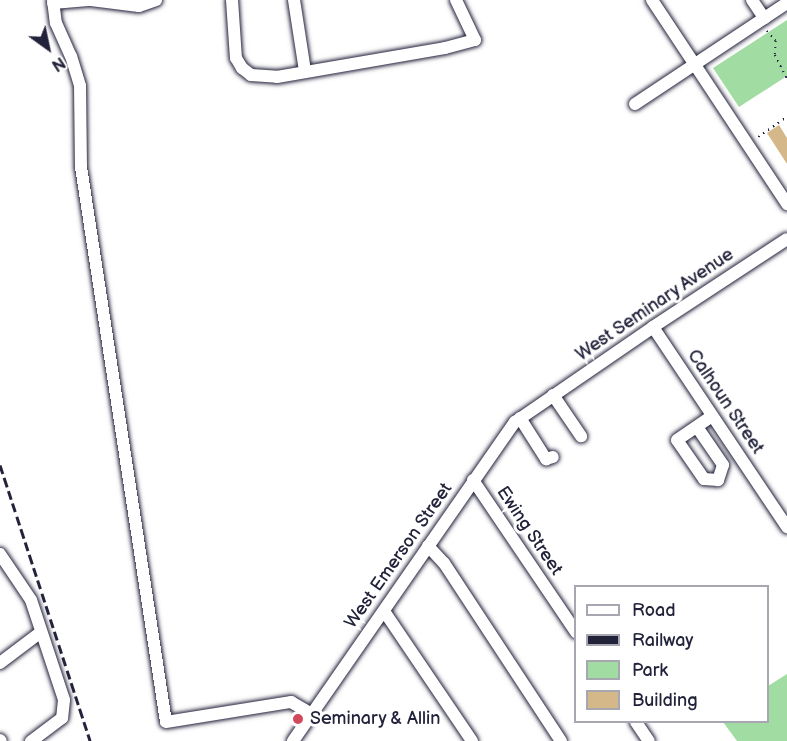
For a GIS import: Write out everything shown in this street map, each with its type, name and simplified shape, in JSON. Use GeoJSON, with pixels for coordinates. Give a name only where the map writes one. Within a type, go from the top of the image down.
{"type":"FeatureCollection","features":[{"type":"Feature","properties":{"kind":"street"},"geometry":{"type":"LineString","coordinates":[[156,0],[139,6],[91,0],[53,1],[56,23],[80,86],[81,167],[166,723],[291,702],[312,714]]}},
{"type":"Feature","properties":{"kind":"street"},"geometry":{"type":"LineString","coordinates":[[232,0],[236,58],[242,68],[251,75],[277,77],[445,48],[475,40],[456,0]]}},
{"type":"Feature","properties":{"kind":"street"},"geometry":{"type":"LineString","coordinates":[[294,0],[306,71]]}},
{"type":"Feature","properties":{"kind":"street"},"geometry":{"type":"LineString","coordinates":[[652,0],[787,204]]}},
{"type":"Feature","properties":{"kind":"street"},"geometry":{"type":"LineString","coordinates":[[752,0],[764,18]]}},
{"type":"Feature","properties":{"kind":"street"},"geometry":{"type":"LineString","coordinates":[[635,104],[787,3]]}},
{"type":"Feature","properties":{"kind":"street","name":"West Seminary Avenue"},"geometry":{"type":"LineString","coordinates":[[549,398],[787,239]]}},
{"type":"Feature","properties":{"kind":"street","name":"Calhoun Street"},"geometry":{"type":"LineString","coordinates":[[653,327],[787,527]]}},
{"type":"Feature","properties":{"kind":"street"},"geometry":{"type":"LineString","coordinates":[[549,398],[582,436]]}},
{"type":"Feature","properties":{"kind":"street","name":"West Emerson Street"},"geometry":{"type":"LineString","coordinates":[[299,738],[312,714],[508,431],[520,418],[549,398]]}},
{"type":"Feature","properties":{"kind":"street"},"geometry":{"type":"LineString","coordinates":[[697,427],[712,416]]}},
{"type":"Feature","properties":{"kind":"street"},"geometry":{"type":"LineString","coordinates":[[520,418],[546,459],[553,457]]}},
{"type":"Feature","properties":{"kind":"street","name":"Ewing Street"},"geometry":{"type":"LineString","coordinates":[[473,480],[574,629]]}},
{"type":"Feature","properties":{"kind":"street"},"geometry":{"type":"LineString","coordinates":[[428,546],[444,563],[561,741]]}},
{"type":"Feature","properties":{"kind":"street"},"geometry":{"type":"LineString","coordinates":[[0,554],[31,600],[64,700],[64,711],[58,722],[31,741]]}},
{"type":"Feature","properties":{"kind":"street"},"geometry":{"type":"LineString","coordinates":[[384,611],[472,741]]}},
{"type":"Feature","properties":{"kind":"street"},"geometry":{"type":"LineString","coordinates":[[0,663],[41,632]]}},
{"type":"Feature","properties":{"kind":"street"},"geometry":{"type":"LineString","coordinates":[[637,723],[649,741]]}},
{"type":"Feature","properties":{"kind":"path"},"geometry":{"type":"LineString","coordinates":[[767,32],[776,41],[775,55],[787,79]]}},
{"type":"Feature","properties":{"kind":"path"},"geometry":{"type":"LineString","coordinates":[[758,137],[787,117]]}},
{"type":"Feature","properties":{"kind":"green space"},"geometry":{"type":"Polygon","coordinates":[[[787,20],[787,76],[739,107],[713,68],[787,20]]]}},
{"type":"Feature","properties":{"kind":"green space"},"geometry":{"type":"Polygon","coordinates":[[[787,674],[787,741],[737,741],[724,723],[769,723],[769,685],[787,674]]]}},
{"type":"Feature","properties":{"kind":"building"},"geometry":{"type":"Polygon","coordinates":[[[779,125],[787,138],[787,164],[767,133],[779,125]]]}},
{"type":"Feature","properties":{"kind":"railway"},"geometry":{"type":"LineString","coordinates":[[0,465],[90,741]]}},
{"type":"Feature","properties":{"kind":"place","name":"Seminary & Allin"},"geometry":{"type":"Point","coordinates":[298,719]}}]}
